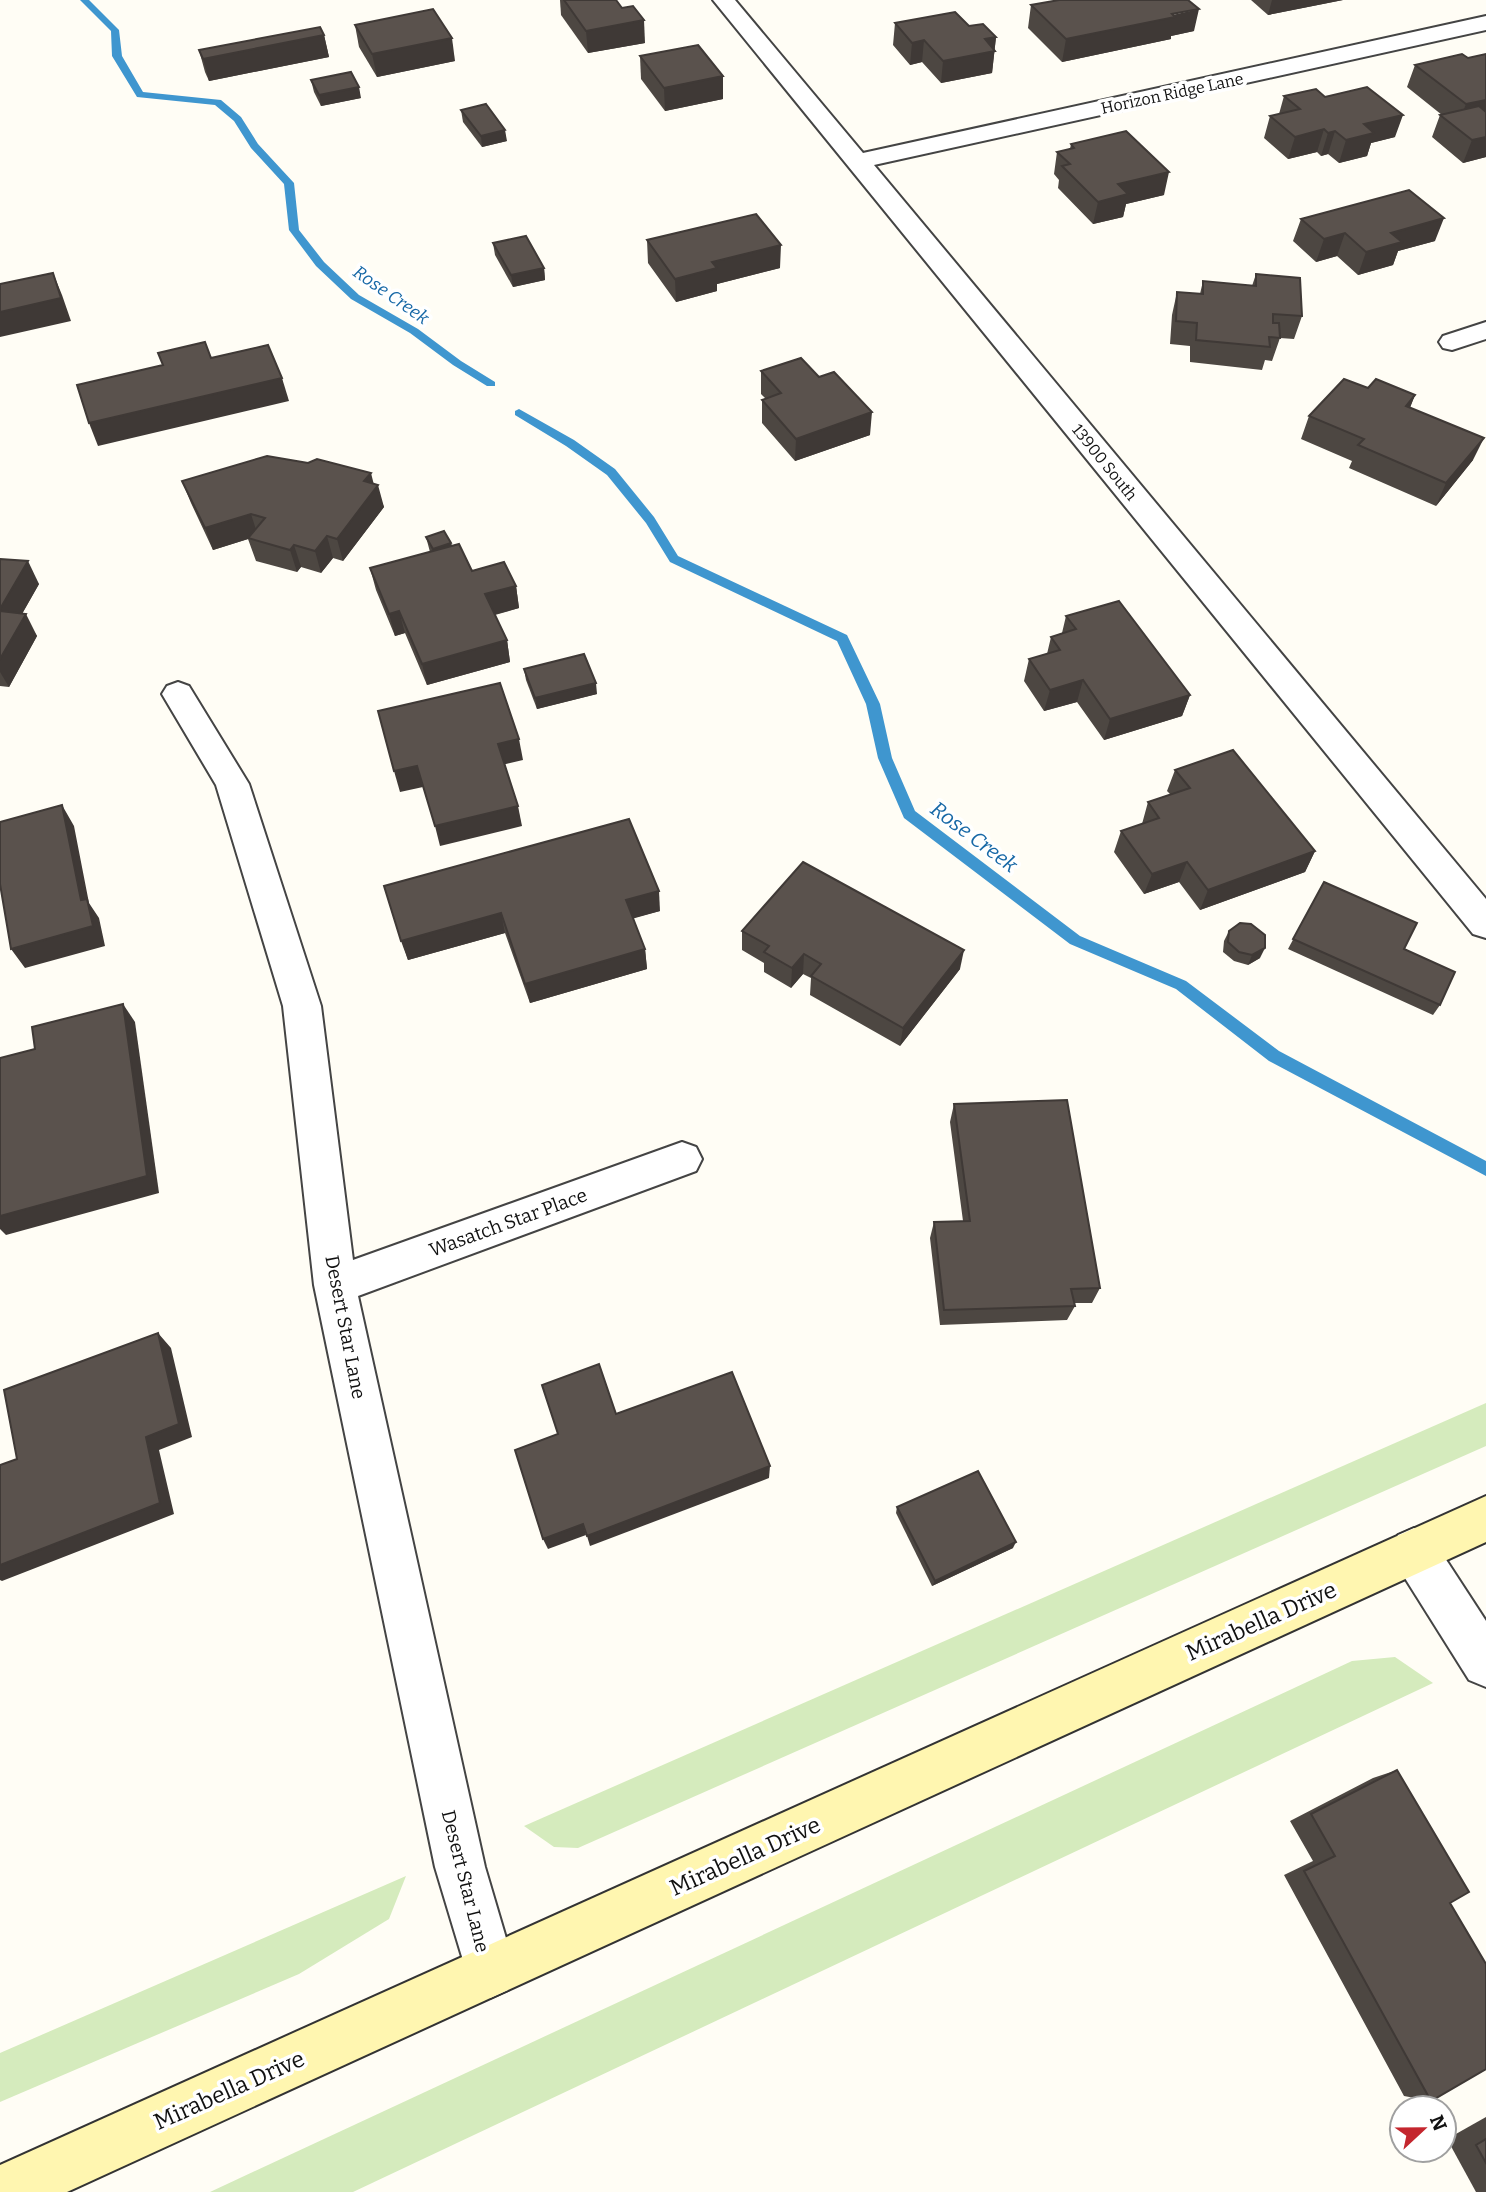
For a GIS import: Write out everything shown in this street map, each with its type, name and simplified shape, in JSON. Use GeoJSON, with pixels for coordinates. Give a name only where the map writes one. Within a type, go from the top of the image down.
{"type":"FeatureCollection","features":[{"type":"Feature","properties":{"kind":"street","name":"13900 South"},"geometry":{"type":"LineString","coordinates":[[724,0],[1486,924]]}},
{"type":"Feature","properties":{"kind":"street","name":"Horizon Ridge Lane"},"geometry":{"type":"LineString","coordinates":[[857,162],[1486,23]]}},
{"type":"Feature","properties":{"kind":"street"},"geometry":{"type":"LineString","coordinates":[[1452,342],[1486,330]]}},
{"type":"Feature","properties":{"kind":"street","name":"Desert Star Lane"},"geometry":{"type":"LineString","coordinates":[[178,694],[232,784],[302,1006],[335,1285],[460,1867],[490,1972]]}},
{"type":"Feature","properties":{"kind":"street","name":"Wasatch Star Place"},"geometry":{"type":"LineString","coordinates":[[335,1285],[682,1159]]}},
{"type":"Feature","properties":{"kind":"street","name":"Mirabella Drive"},"geometry":{"type":"LineString","coordinates":[[4,2192],[1486,1519]]}},
{"type":"Feature","properties":{"kind":"street"},"geometry":{"type":"LineString","coordinates":[[1414,1551],[1486,1664]]}},
{"type":"Feature","properties":{"kind":"green space"},"geometry":{"type":"Polygon","coordinates":[[[1486,1403],[1486,1446],[578,1848],[554,1847],[524,1826],[1486,1403]]]}},
{"type":"Feature","properties":{"kind":"green space"},"geometry":{"type":"Polygon","coordinates":[[[1395,1657],[1433,1683],[353,2192],[210,2192],[1352,1661],[1395,1657]]]}},
{"type":"Feature","properties":{"kind":"green space"},"geometry":{"type":"Polygon","coordinates":[[[406,1876],[389,1919],[299,1974],[0,2102],[0,2053],[406,1876]]]}},
{"type":"Feature","properties":{"kind":"building"},"geometry":{"type":"Polygon","coordinates":[[[564,0],[616,0],[622,8],[633,6],[644,20],[586,31],[564,0]]]}},
{"type":"Feature","properties":{"kind":"building"},"geometry":{"type":"Polygon","coordinates":[[[1059,0],[1188,0],[1199,9],[1172,14],[1175,17],[1066,39],[1031,5],[1059,0]]]}},
{"type":"Feature","properties":{"kind":"building"},"geometry":{"type":"Polygon","coordinates":[[[433,9],[452,38],[372,54],[355,25],[433,9]]]}},
{"type":"Feature","properties":{"kind":"building"},"geometry":{"type":"Polygon","coordinates":[[[955,12],[969,26],[983,24],[996,37],[985,39],[995,51],[943,61],[924,40],[912,43],[895,23],[955,12]]]}},
{"type":"Feature","properties":{"kind":"building"},"geometry":{"type":"Polygon","coordinates":[[[320,27],[324,35],[203,59],[199,50],[320,27]]]}},
{"type":"Feature","properties":{"kind":"building"},"geometry":{"type":"Polygon","coordinates":[[[698,45],[723,76],[664,88],[640,56],[698,45]]]}},
{"type":"Feature","properties":{"kind":"building"},"geometry":{"type":"Polygon","coordinates":[[[1462,54],[1468,58],[1486,54],[1486,100],[1466,104],[1415,65],[1462,54]]]}},
{"type":"Feature","properties":{"kind":"building"},"geometry":{"type":"Polygon","coordinates":[[[351,72],[359,87],[319,95],[311,80],[351,72]]]}},
{"type":"Feature","properties":{"kind":"building"},"geometry":{"type":"Polygon","coordinates":[[[1367,87],[1403,115],[1364,124],[1374,133],[1346,140],[1335,131],[1328,133],[1324,129],[1295,137],[1270,116],[1300,109],[1284,96],[1316,89],[1325,97],[1367,87]]]}},
{"type":"Feature","properties":{"kind":"building"},"geometry":{"type":"Polygon","coordinates":[[[486,104],[505,130],[481,136],[461,110],[486,104]]]}},
{"type":"Feature","properties":{"kind":"building"},"geometry":{"type":"Polygon","coordinates":[[[1479,106],[1486,112],[1486,137],[1472,140],[1440,115],[1479,106]]]}},
{"type":"Feature","properties":{"kind":"building"},"geometry":{"type":"Polygon","coordinates":[[[1126,131],[1169,172],[1118,184],[1128,194],[1098,202],[1062,166],[1070,164],[1057,152],[1074,148],[1071,144],[1126,131]]]}},
{"type":"Feature","properties":{"kind":"building"},"geometry":{"type":"Polygon","coordinates":[[[1409,190],[1444,218],[1391,233],[1402,242],[1366,252],[1345,233],[1324,239],[1301,219],[1409,190]]]}},
{"type":"Feature","properties":{"kind":"building"},"geometry":{"type":"Polygon","coordinates":[[[756,214],[781,245],[712,262],[717,268],[675,279],[647,240],[756,214]]]}},
{"type":"Feature","properties":{"kind":"building"},"geometry":{"type":"Polygon","coordinates":[[[526,236],[544,268],[511,275],[493,243],[526,236]]]}},
{"type":"Feature","properties":{"kind":"building"},"geometry":{"type":"Polygon","coordinates":[[[53,273],[61,298],[0,312],[0,284],[53,273]]]}},
{"type":"Feature","properties":{"kind":"building"},"geometry":{"type":"Polygon","coordinates":[[[1256,274],[1300,278],[1302,316],[1273,314],[1273,323],[1279,323],[1280,338],[1269,337],[1270,347],[1196,340],[1197,323],[1176,321],[1177,292],[1203,294],[1203,281],[1256,286],[1256,274]]]}},
{"type":"Feature","properties":{"kind":"building"},"geometry":{"type":"Polygon","coordinates":[[[205,342],[211,358],[268,345],[282,378],[89,423],[77,385],[163,365],[158,353],[205,342]]]}},
{"type":"Feature","properties":{"kind":"building"},"geometry":{"type":"Polygon","coordinates":[[[801,358],[819,377],[834,372],[872,412],[796,439],[762,400],[781,393],[761,371],[801,358]]]}},
{"type":"Feature","properties":{"kind":"building"},"geometry":{"type":"Polygon","coordinates":[[[1344,379],[1368,388],[1376,379],[1415,395],[1406,406],[1484,438],[1446,483],[1358,445],[1364,439],[1309,416],[1344,379]]]}},
{"type":"Feature","properties":{"kind":"building"},"geometry":{"type":"Polygon","coordinates":[[[267,456],[308,463],[317,459],[371,473],[364,481],[378,485],[337,539],[327,536],[315,551],[294,545],[290,550],[248,538],[265,518],[251,514],[205,528],[182,481],[267,456]]]}},
{"type":"Feature","properties":{"kind":"building"},"geometry":{"type":"Polygon","coordinates":[[[444,531],[451,543],[433,549],[426,537],[444,531]]]}},
{"type":"Feature","properties":{"kind":"building"},"geometry":{"type":"Polygon","coordinates":[[[459,544],[472,571],[504,562],[516,586],[485,594],[507,640],[422,664],[399,611],[389,614],[370,568],[459,544]]]}},
{"type":"Feature","properties":{"kind":"building"},"geometry":{"type":"Polygon","coordinates":[[[0,559],[28,561],[0,609],[0,559]]]}},
{"type":"Feature","properties":{"kind":"building"},"geometry":{"type":"Polygon","coordinates":[[[1119,601],[1190,695],[1110,719],[1083,680],[1050,690],[1029,659],[1060,650],[1051,637],[1076,629],[1066,616],[1119,601]]]}},
{"type":"Feature","properties":{"kind":"building"},"geometry":{"type":"Polygon","coordinates":[[[0,611],[26,614],[0,659],[0,611]]]}},
{"type":"Feature","properties":{"kind":"building"},"geometry":{"type":"Polygon","coordinates":[[[584,654],[596,683],[535,698],[524,669],[584,654]]]}},
{"type":"Feature","properties":{"kind":"building"},"geometry":{"type":"Polygon","coordinates":[[[500,683],[519,739],[498,744],[518,806],[435,826],[417,766],[394,771],[378,711],[500,683]]]}},
{"type":"Feature","properties":{"kind":"building"},"geometry":{"type":"Polygon","coordinates":[[[1233,750],[1315,851],[1208,890],[1187,862],[1152,874],[1121,831],[1159,818],[1148,802],[1190,788],[1175,770],[1233,750]]]}},
{"type":"Feature","properties":{"kind":"building"},"geometry":{"type":"Polygon","coordinates":[[[62,805],[81,900],[87,899],[93,926],[11,949],[0,884],[0,822],[62,805]]]}},
{"type":"Feature","properties":{"kind":"building"},"geometry":{"type":"Polygon","coordinates":[[[629,819],[659,891],[626,900],[645,949],[525,984],[501,913],[401,941],[384,886],[629,819]]]}},
{"type":"Feature","properties":{"kind":"building"},"geometry":{"type":"Polygon","coordinates":[[[803,862],[964,950],[903,1028],[811,976],[821,964],[804,954],[792,968],[764,952],[769,946],[742,931],[803,862]]]}},
{"type":"Feature","properties":{"kind":"building"},"geometry":{"type":"Polygon","coordinates":[[[1324,882],[1417,923],[1404,949],[1455,972],[1440,1005],[1293,939],[1324,882]]]}},
{"type":"Feature","properties":{"kind":"building"},"geometry":{"type":"Polygon","coordinates":[[[1240,923],[1251,924],[1265,935],[1265,948],[1252,955],[1239,952],[1228,942],[1229,931],[1240,923]]]}},
{"type":"Feature","properties":{"kind":"building"},"geometry":{"type":"Polygon","coordinates":[[[123,1004],[147,1176],[0,1216],[0,1058],[35,1049],[32,1027],[123,1004]]]}},
{"type":"Feature","properties":{"kind":"building"},"geometry":{"type":"Polygon","coordinates":[[[1067,1100],[1100,1288],[1071,1289],[1075,1306],[944,1310],[934,1222],[970,1221],[954,1104],[1067,1100]]]}},
{"type":"Feature","properties":{"kind":"building"},"geometry":{"type":"Polygon","coordinates":[[[158,1333],[179,1424],[146,1437],[160,1503],[0,1565],[0,1465],[17,1459],[4,1390],[158,1333]]]}},
{"type":"Feature","properties":{"kind":"building"},"geometry":{"type":"Polygon","coordinates":[[[599,1364],[616,1414],[732,1372],[770,1466],[587,1536],[583,1524],[543,1539],[515,1450],[558,1434],[542,1385],[599,1364]]]}},
{"type":"Feature","properties":{"kind":"building"},"geometry":{"type":"Polygon","coordinates":[[[978,1471],[1016,1542],[935,1581],[897,1507],[978,1471]]]}},
{"type":"Feature","properties":{"kind":"building"},"geometry":{"type":"Polygon","coordinates":[[[1397,1770],[1469,1892],[1450,1903],[1486,1964],[1486,2069],[1443,2094],[1427,2094],[1304,1871],[1335,1856],[1311,1814],[1397,1770]]]}},
{"type":"Feature","properties":{"kind":"building"},"geometry":{"type":"Polygon","coordinates":[[[1486,2139],[1486,2163],[1476,2145],[1486,2139]]]}},
{"type":"Feature","properties":{"kind":"waterway","name":"Rose Creek"},"geometry":{"type":"LineString","coordinates":[[84,0],[115,30],[117,56],[140,95],[218,102],[238,119],[254,146],[289,183],[294,230],[320,264],[355,297],[414,331],[491,384]]}},
{"type":"Feature","properties":{"kind":"waterway","name":"Rose Creek"},"geometry":{"type":"LineString","coordinates":[[519,413],[570,443],[611,472],[650,520],[674,559],[842,638],[873,704],[885,758],[909,814],[1075,940],[1181,985],[1274,1056],[1486,1169]]}}]}
